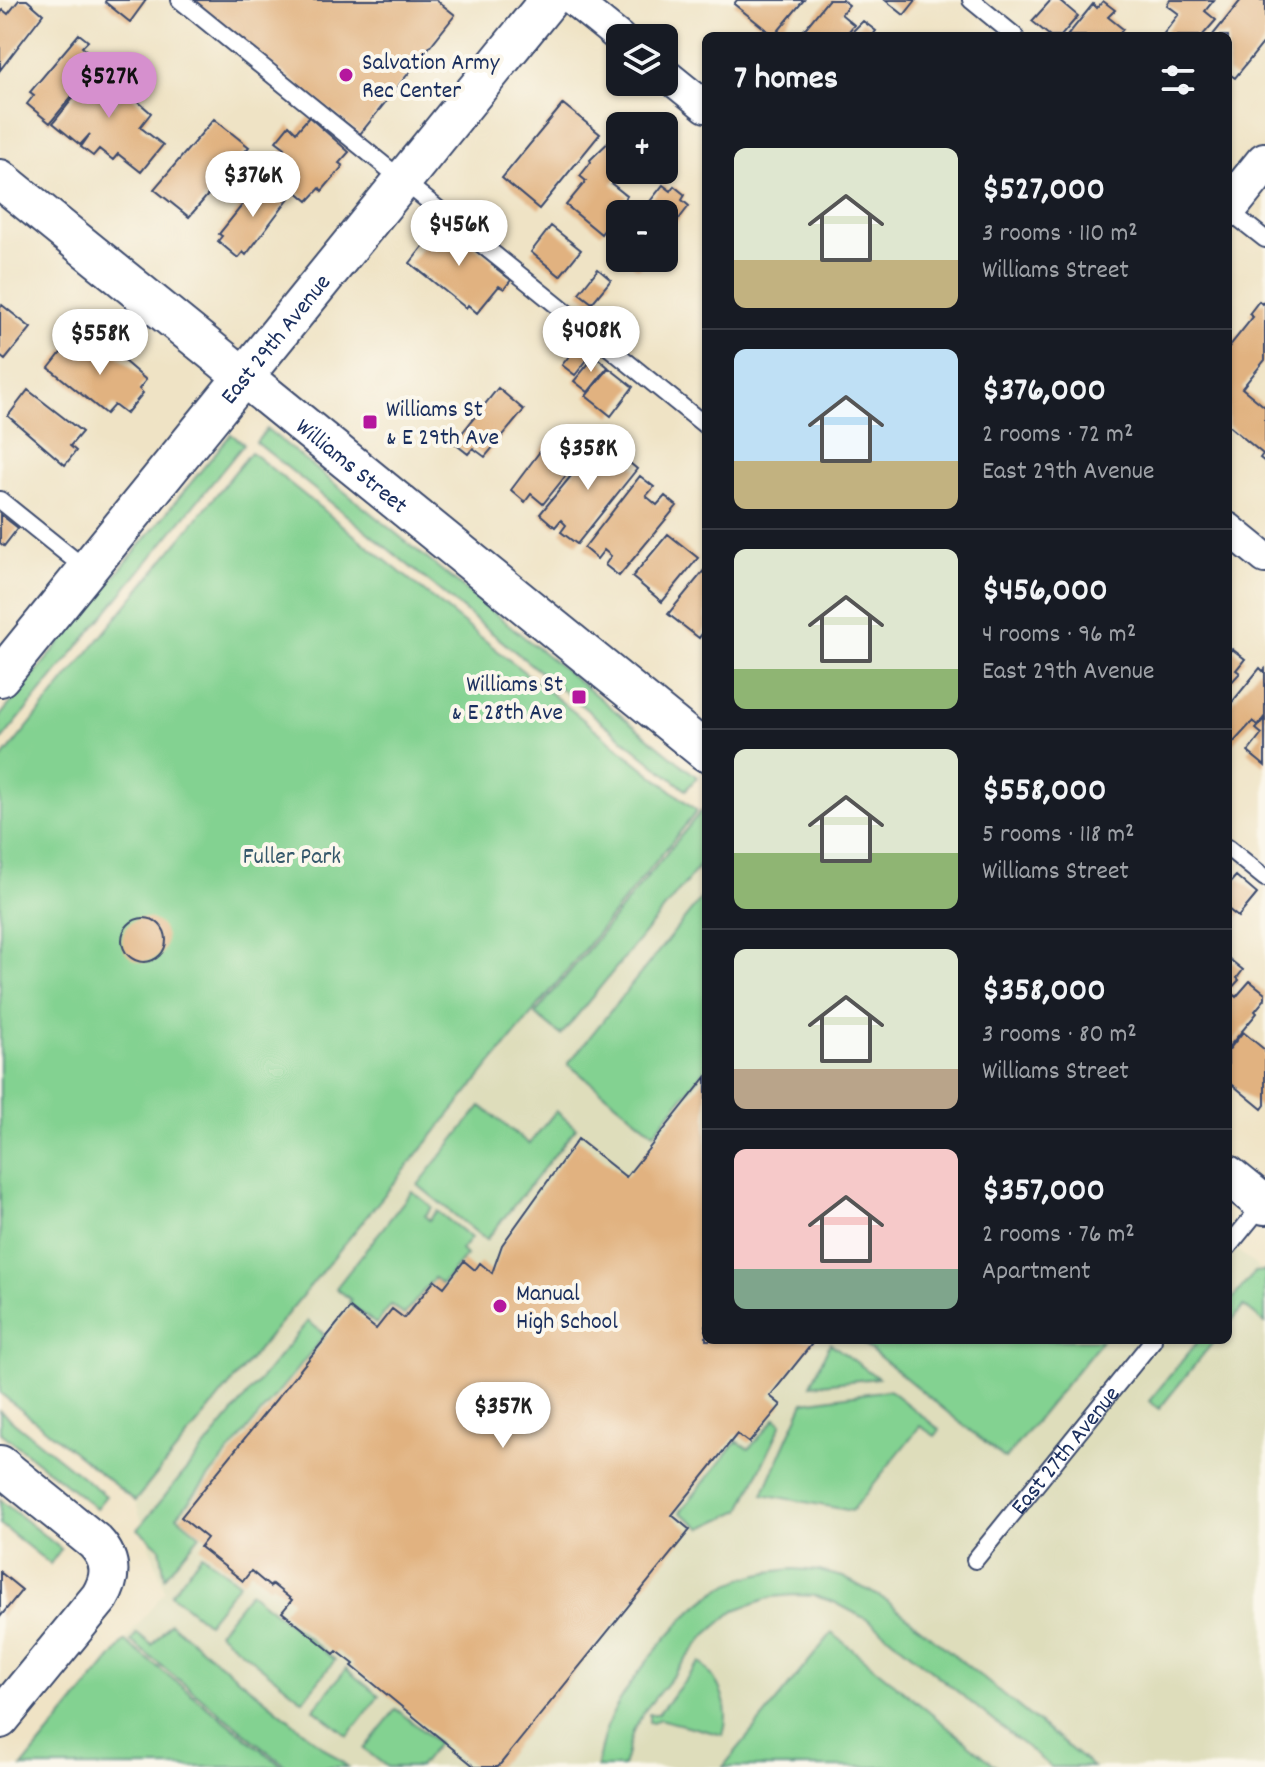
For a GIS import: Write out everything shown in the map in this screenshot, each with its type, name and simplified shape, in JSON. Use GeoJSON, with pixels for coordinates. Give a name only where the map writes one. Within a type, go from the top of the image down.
{"type":"FeatureCollection","features":[{"type":"Feature","properties":{"kind":"street","name":"East 29th Avenue"},"geometry":{"type":"LineString","coordinates":[[0,677],[549,0]]}},
{"type":"Feature","properties":{"kind":"street"},"geometry":{"type":"LineString","coordinates":[[573,0],[606,27]]}},
{"type":"Feature","properties":{"kind":"street"},"geometry":{"type":"LineString","coordinates":[[678,84],[702,104]]}},
{"type":"Feature","properties":{"kind":"street"},"geometry":{"type":"LineString","coordinates":[[1232,204],[1265,162]]}},
{"type":"Feature","properties":{"kind":"street","name":"Williams Street"},"geometry":{"type":"LineString","coordinates":[[0,179],[702,749]]}},
{"type":"Feature","properties":{"kind":"street"},"geometry":{"type":"LineString","coordinates":[[1232,531],[1265,558]]}},
{"type":"Feature","properties":{"kind":"street"},"geometry":{"type":"LineString","coordinates":[[1232,1178],[1264,1203]]}},
{"type":"Feature","properties":{"kind":"street"},"geometry":{"type":"LineString","coordinates":[[0,1465],[104,1551],[109,1575],[100,1597],[0,1719]]}},
{"type":"Feature","properties":{"kind":"lane"},"geometry":{"type":"LineString","coordinates":[[180,0],[702,423]]}},
{"type":"Feature","properties":{"kind":"lane"},"geometry":{"type":"LineString","coordinates":[[971,0],[1010,32]]}},
{"type":"Feature","properties":{"kind":"lane"},"geometry":{"type":"LineString","coordinates":[[1232,212],[1265,239]]}},
{"type":"Feature","properties":{"kind":"lane"},"geometry":{"type":"LineString","coordinates":[[0,500],[87,570]]}},
{"type":"Feature","properties":{"kind":"lane"},"geometry":{"type":"LineString","coordinates":[[1232,851],[1265,878]]}},
{"type":"Feature","properties":{"kind":"lane"},"geometry":{"type":"LineString","coordinates":[[1232,1242],[1264,1203]]}},
{"type":"Feature","properties":{"kind":"lane","name":"East 27th Avenue"},"geometry":{"type":"LineString","coordinates":[[975,1560],[1150,1344]]}},
{"type":"Feature","properties":{"kind":"shaded area","name":"Manual High School"},"geometry":{"type":"Polygon","coordinates":[[[697,811],[702,815],[702,1344],[1232,1344],[1232,1246],[1265,1273],[1265,1767],[22,1767],[165,1591],[135,1501],[697,811]]]}},
{"type":"Feature","properties":{"kind":"green space"},"geometry":{"type":"Polygon","coordinates":[[[267,429],[697,777],[686,790],[256,442],[267,429]]]}},
{"type":"Feature","properties":{"kind":"green space"},"geometry":{"type":"Polygon","coordinates":[[[231,434],[244,444],[0,742],[0,716],[231,434]]]}},
{"type":"Feature","properties":{"kind":"green space","name":"Fuller Park"},"geometry":{"type":"Polygon","coordinates":[[[251,452],[697,811],[135,1501],[0,1393],[0,761],[251,452]]]}},
{"type":"Feature","properties":{"kind":"green space"},"geometry":{"type":"Polygon","coordinates":[[[702,810],[702,863],[561,1035],[535,1014],[702,810]]]}},
{"type":"Feature","properties":{"kind":"green space"},"geometry":{"type":"Polygon","coordinates":[[[702,897],[702,1073],[654,1133],[568,1064],[702,897]]]}},
{"type":"Feature","properties":{"kind":"green space"},"geometry":{"type":"Polygon","coordinates":[[[481,1106],[529,1144],[556,1111],[576,1128],[486,1240],[418,1185],[481,1106]]]}},
{"type":"Feature","properties":{"kind":"green space"},"geometry":{"type":"Polygon","coordinates":[[[412,1191],[432,1207],[425,1216],[429,1220],[437,1211],[471,1238],[461,1250],[466,1255],[442,1284],[434,1278],[404,1315],[391,1305],[376,1324],[349,1303],[351,1300],[336,1288],[412,1191]]]}},
{"type":"Feature","properties":{"kind":"green space"},"geometry":{"type":"Polygon","coordinates":[[[1265,1271],[1265,1323],[1244,1306],[1232,1320],[1232,1299],[1255,1272],[1265,1271]]]}},
{"type":"Feature","properties":{"kind":"green space"},"geometry":{"type":"Polygon","coordinates":[[[308,1321],[325,1335],[177,1516],[200,1535],[165,1577],[160,1548],[138,1529],[308,1321]]]}},
{"type":"Feature","properties":{"kind":"green space"},"geometry":{"type":"Polygon","coordinates":[[[830,1344],[878,1378],[811,1385],[830,1344]]]}},
{"type":"Feature","properties":{"kind":"green space"},"geometry":{"type":"Polygon","coordinates":[[[864,1344],[1099,1344],[1005,1459],[864,1344]]]}},
{"type":"Feature","properties":{"kind":"green space"},"geometry":{"type":"Polygon","coordinates":[[[1196,1344],[1212,1344],[1159,1409],[1149,1401],[1196,1344]]]}},
{"type":"Feature","properties":{"kind":"green space"},"geometry":{"type":"Polygon","coordinates":[[[889,1390],[940,1430],[935,1436],[920,1426],[852,1511],[763,1494],[804,1402],[889,1390]]]}},
{"type":"Feature","properties":{"kind":"green space"},"geometry":{"type":"Polygon","coordinates":[[[0,1411],[106,1496],[96,1508],[0,1432],[0,1411]]]}},
{"type":"Feature","properties":{"kind":"green space"},"geometry":{"type":"Polygon","coordinates":[[[776,1418],[782,1423],[741,1510],[702,1528],[680,1512],[737,1441],[749,1449],[776,1418]]]}},
{"type":"Feature","properties":{"kind":"green space"},"geometry":{"type":"Polygon","coordinates":[[[0,1500],[61,1549],[50,1564],[0,1524],[0,1500]]]}},
{"type":"Feature","properties":{"kind":"green space"},"geometry":{"type":"Polygon","coordinates":[[[202,1554],[239,1583],[207,1623],[171,1594],[202,1554]]]}},
{"type":"Feature","properties":{"kind":"green space"},"geometry":{"type":"Polygon","coordinates":[[[794,1569],[843,1577],[886,1600],[1093,1767],[1051,1767],[870,1621],[834,1602],[815,1596],[794,1595],[772,1597],[735,1610],[706,1635],[645,1710],[633,1731],[623,1767],[597,1767],[605,1731],[618,1703],[675,1628],[722,1588],[766,1572],[794,1569]]]}},
{"type":"Feature","properties":{"kind":"green space"},"geometry":{"type":"Polygon","coordinates":[[[250,1592],[335,1660],[303,1700],[218,1632],[250,1592]]]}},
{"type":"Feature","properties":{"kind":"green space"},"geometry":{"type":"Polygon","coordinates":[[[170,1623],[348,1767],[287,1767],[131,1641],[137,1633],[152,1645],[170,1623]]]}},
{"type":"Feature","properties":{"kind":"green space"},"geometry":{"type":"Polygon","coordinates":[[[832,1633],[997,1767],[723,1767],[832,1633]]]}},
{"type":"Feature","properties":{"kind":"green space"},"geometry":{"type":"Polygon","coordinates":[[[125,1641],[283,1767],[22,1767],[125,1641]]]}},
{"type":"Feature","properties":{"kind":"green space"},"geometry":{"type":"Polygon","coordinates":[[[700,1662],[713,1677],[722,1695],[726,1714],[723,1735],[659,1719],[649,1722],[649,1714],[658,1714],[700,1662]]]}},
{"type":"Feature","properties":{"kind":"green space"},"geometry":{"type":"Polygon","coordinates":[[[346,1669],[379,1696],[348,1736],[314,1709],[346,1669]]]}},
{"type":"Feature","properties":{"kind":"green space"},"geometry":{"type":"Polygon","coordinates":[[[396,1709],[438,1743],[419,1767],[387,1767],[364,1749],[396,1709]]]}},
{"type":"Feature","properties":{"kind":"building"},"geometry":{"type":"Polygon","coordinates":[[[19,0],[27,0],[43,14],[0,70],[0,14],[3,10],[8,14],[19,0]]]}},
{"type":"Feature","properties":{"kind":"building"},"geometry":{"type":"Polygon","coordinates":[[[106,0],[146,0],[130,22],[106,0]]]}},
{"type":"Feature","properties":{"kind":"building","name":"Salvation Army Rec Center"},"geometry":{"type":"Polygon","coordinates":[[[192,0],[436,0],[455,15],[360,134],[192,0]]]}},
{"type":"Feature","properties":{"kind":"building"},"geometry":{"type":"Polygon","coordinates":[[[737,0],[804,0],[777,32],[769,32],[734,4],[737,0]]]}},
{"type":"Feature","properties":{"kind":"building"},"geometry":{"type":"Polygon","coordinates":[[[828,0],[842,0],[849,5],[841,14],[854,25],[848,32],[802,32],[828,0]]]}},
{"type":"Feature","properties":{"kind":"building"},"geometry":{"type":"Polygon","coordinates":[[[885,0],[916,0],[904,15],[885,0]]]}},
{"type":"Feature","properties":{"kind":"building"},"geometry":{"type":"Polygon","coordinates":[[[1051,0],[1059,0],[1078,16],[1064,32],[1045,32],[1032,21],[1051,0]]]}},
{"type":"Feature","properties":{"kind":"building"},"geometry":{"type":"Polygon","coordinates":[[[1170,0],[1214,0],[1205,11],[1216,20],[1206,32],[1165,32],[1179,14],[1167,5],[1170,0]]]}},
{"type":"Feature","properties":{"kind":"building"},"geometry":{"type":"Polygon","coordinates":[[[1241,0],[1265,0],[1265,41],[1235,78],[1232,76],[1232,32],[1215,32],[1241,0]]]}},
{"type":"Feature","properties":{"kind":"building"},"geometry":{"type":"Polygon","coordinates":[[[1103,1],[1115,10],[1108,17],[1123,29],[1121,32],[1070,32],[1093,4],[1097,8],[1103,1]]]}},
{"type":"Feature","properties":{"kind":"building"},"geometry":{"type":"Polygon","coordinates":[[[863,21],[876,31],[875,32],[852,32],[863,21]]]}},
{"type":"Feature","properties":{"kind":"building"},"geometry":{"type":"Polygon","coordinates":[[[79,34],[88,41],[82,47],[94,57],[89,64],[95,68],[50,123],[27,104],[34,95],[30,92],[79,34]]]}},
{"type":"Feature","properties":{"kind":"building"},"geometry":{"type":"Polygon","coordinates":[[[102,62],[130,84],[112,106],[126,91],[151,113],[140,127],[163,145],[141,172],[118,154],[113,160],[99,149],[93,156],[81,147],[90,134],[80,145],[53,123],[102,62]]]}},
{"type":"Feature","properties":{"kind":"building"},"geometry":{"type":"Polygon","coordinates":[[[563,104],[600,134],[539,209],[502,178],[563,104]]]}},
{"type":"Feature","properties":{"kind":"building"},"geometry":{"type":"Polygon","coordinates":[[[309,117],[349,152],[339,163],[343,166],[322,191],[320,188],[308,201],[268,167],[285,148],[276,141],[289,125],[296,132],[309,117]]]}},
{"type":"Feature","properties":{"kind":"building"},"geometry":{"type":"Polygon","coordinates":[[[214,119],[249,147],[189,217],[154,189],[214,119]]]}},
{"type":"Feature","properties":{"kind":"building"},"geometry":{"type":"Polygon","coordinates":[[[606,145],[606,184],[612,184],[627,196],[624,200],[606,200],[606,228],[601,234],[566,205],[586,181],[580,176],[590,160],[606,145]]]}},
{"type":"Feature","properties":{"kind":"building"},"geometry":{"type":"Polygon","coordinates":[[[264,178],[289,198],[246,255],[243,252],[238,258],[218,241],[222,236],[219,234],[264,178]]]}},
{"type":"Feature","properties":{"kind":"building"},"geometry":{"type":"Polygon","coordinates":[[[663,185],[671,191],[674,186],[685,195],[682,200],[689,206],[678,220],[678,200],[651,200],[663,185]]]}},
{"type":"Feature","properties":{"kind":"building"},"geometry":{"type":"Polygon","coordinates":[[[443,221],[494,262],[492,265],[511,280],[504,289],[499,286],[477,313],[468,305],[466,308],[410,263],[443,221]]]}},
{"type":"Feature","properties":{"kind":"building"},"geometry":{"type":"Polygon","coordinates":[[[551,226],[581,250],[560,276],[531,252],[551,226]]]}},
{"type":"Feature","properties":{"kind":"building"},"geometry":{"type":"Polygon","coordinates":[[[598,269],[611,280],[592,303],[579,293],[598,269]]]}},
{"type":"Feature","properties":{"kind":"building"},"geometry":{"type":"Polygon","coordinates":[[[1259,301],[1262,304],[1265,301],[1265,360],[1242,388],[1265,407],[1265,462],[1260,458],[1263,454],[1232,428],[1232,343],[1253,317],[1249,314],[1259,301]]]}},
{"type":"Feature","properties":{"kind":"building"},"geometry":{"type":"Polygon","coordinates":[[[2,305],[31,328],[5,360],[0,356],[2,305]]]}},
{"type":"Feature","properties":{"kind":"building"},"geometry":{"type":"Polygon","coordinates":[[[96,337],[146,380],[139,389],[143,393],[126,414],[114,405],[106,414],[49,368],[64,349],[73,356],[79,347],[85,352],[96,337]]]}},
{"type":"Feature","properties":{"kind":"building"},"geometry":{"type":"Polygon","coordinates":[[[578,345],[591,355],[575,375],[562,365],[578,345]]]}},
{"type":"Feature","properties":{"kind":"building"},"geometry":{"type":"Polygon","coordinates":[[[595,356],[608,367],[588,392],[574,381],[595,356]]]}},
{"type":"Feature","properties":{"kind":"building"},"geometry":{"type":"Polygon","coordinates":[[[609,368],[633,387],[611,416],[586,396],[609,368]]]}},
{"type":"Feature","properties":{"kind":"building"},"geometry":{"type":"Polygon","coordinates":[[[498,388],[524,410],[485,457],[473,448],[468,454],[454,443],[498,388]]]}},
{"type":"Feature","properties":{"kind":"building"},"geometry":{"type":"Polygon","coordinates":[[[28,390],[82,432],[70,446],[76,451],[65,465],[8,416],[28,390]]]}},
{"type":"Feature","properties":{"kind":"building"},"geometry":{"type":"Polygon","coordinates":[[[555,437],[564,443],[558,450],[575,464],[543,504],[531,494],[525,502],[511,490],[547,442],[550,444],[555,437]]]}},
{"type":"Feature","properties":{"kind":"building"},"geometry":{"type":"Polygon","coordinates":[[[601,439],[613,449],[606,459],[612,463],[619,454],[637,469],[577,544],[561,532],[566,525],[561,520],[555,527],[540,514],[601,439]]]}},
{"type":"Feature","properties":{"kind":"building"},"geometry":{"type":"Polygon","coordinates":[[[640,476],[654,487],[646,496],[657,505],[665,496],[677,506],[619,576],[605,565],[611,556],[604,550],[597,559],[584,548],[640,476]]]}},
{"type":"Feature","properties":{"kind":"building"},"geometry":{"type":"Polygon","coordinates":[[[0,514],[18,528],[4,546],[0,543],[0,514]]]}},
{"type":"Feature","properties":{"kind":"building"},"geometry":{"type":"Polygon","coordinates":[[[668,534],[698,558],[662,602],[632,577],[668,534]]]}},
{"type":"Feature","properties":{"kind":"building"},"geometry":{"type":"Polygon","coordinates":[[[702,573],[702,634],[699,638],[668,614],[702,573]]]}},
{"type":"Feature","properties":{"kind":"building"},"geometry":{"type":"Polygon","coordinates":[[[1232,649],[1245,659],[1236,670],[1240,673],[1232,682],[1232,649]]]}},
{"type":"Feature","properties":{"kind":"building"},"geometry":{"type":"Polygon","coordinates":[[[1260,668],[1265,669],[1265,716],[1258,725],[1253,721],[1232,744],[1232,702],[1260,668]]]}},
{"type":"Feature","properties":{"kind":"building"},"geometry":{"type":"Polygon","coordinates":[[[1265,719],[1265,766],[1248,752],[1262,734],[1256,729],[1265,719]]]}},
{"type":"Feature","properties":{"kind":"building"},"geometry":{"type":"Polygon","coordinates":[[[1236,876],[1257,894],[1238,917],[1232,912],[1232,880],[1236,876]]]}},
{"type":"Feature","properties":{"kind":"building"},"geometry":{"type":"Polygon","coordinates":[[[144,918],[160,924],[166,940],[160,956],[144,962],[128,956],[122,940],[128,924],[144,918]]]}},
{"type":"Feature","properties":{"kind":"building"},"geometry":{"type":"Polygon","coordinates":[[[1232,961],[1243,970],[1237,978],[1239,980],[1232,988],[1232,961]]]}},
{"type":"Feature","properties":{"kind":"building"},"geometry":{"type":"Polygon","coordinates":[[[1250,981],[1265,993],[1265,999],[1255,1011],[1257,1013],[1232,1043],[1232,994],[1236,997],[1250,981]]]}},
{"type":"Feature","properties":{"kind":"building"},"geometry":{"type":"Polygon","coordinates":[[[1243,1032],[1265,1050],[1265,1105],[1262,1109],[1232,1084],[1232,1046],[1243,1032]]]}},
{"type":"Feature","properties":{"kind":"building"},"geometry":{"type":"Polygon","coordinates":[[[702,1082],[702,1344],[812,1344],[770,1396],[781,1405],[749,1443],[737,1434],[672,1515],[690,1530],[498,1767],[475,1767],[352,1666],[354,1664],[337,1651],[334,1654],[282,1612],[292,1600],[272,1584],[270,1587],[251,1571],[243,1581],[200,1547],[207,1538],[181,1517],[350,1308],[376,1329],[392,1309],[404,1318],[435,1280],[444,1287],[464,1261],[475,1270],[480,1263],[492,1273],[502,1245],[578,1139],[626,1177],[702,1082]]]}},
{"type":"Feature","properties":{"kind":"building"},"geometry":{"type":"Polygon","coordinates":[[[0,1572],[22,1590],[0,1617],[0,1572]]]}},
{"type":"Feature","properties":{"kind":"place","name":"Salvation Army Rec Center"},"geometry":{"type":"Point","coordinates":[346,75]}},
{"type":"Feature","properties":{"kind":"place","name":"Williams St & E 29th Ave"},"geometry":{"type":"Point","coordinates":[370,422]}},
{"type":"Feature","properties":{"kind":"place","name":"Williams St & E 28th Ave"},"geometry":{"type":"Point","coordinates":[579,697]}},
{"type":"Feature","properties":{"kind":"place","name":"Manual High School"},"geometry":{"type":"Point","coordinates":[500,1306]}}]}
